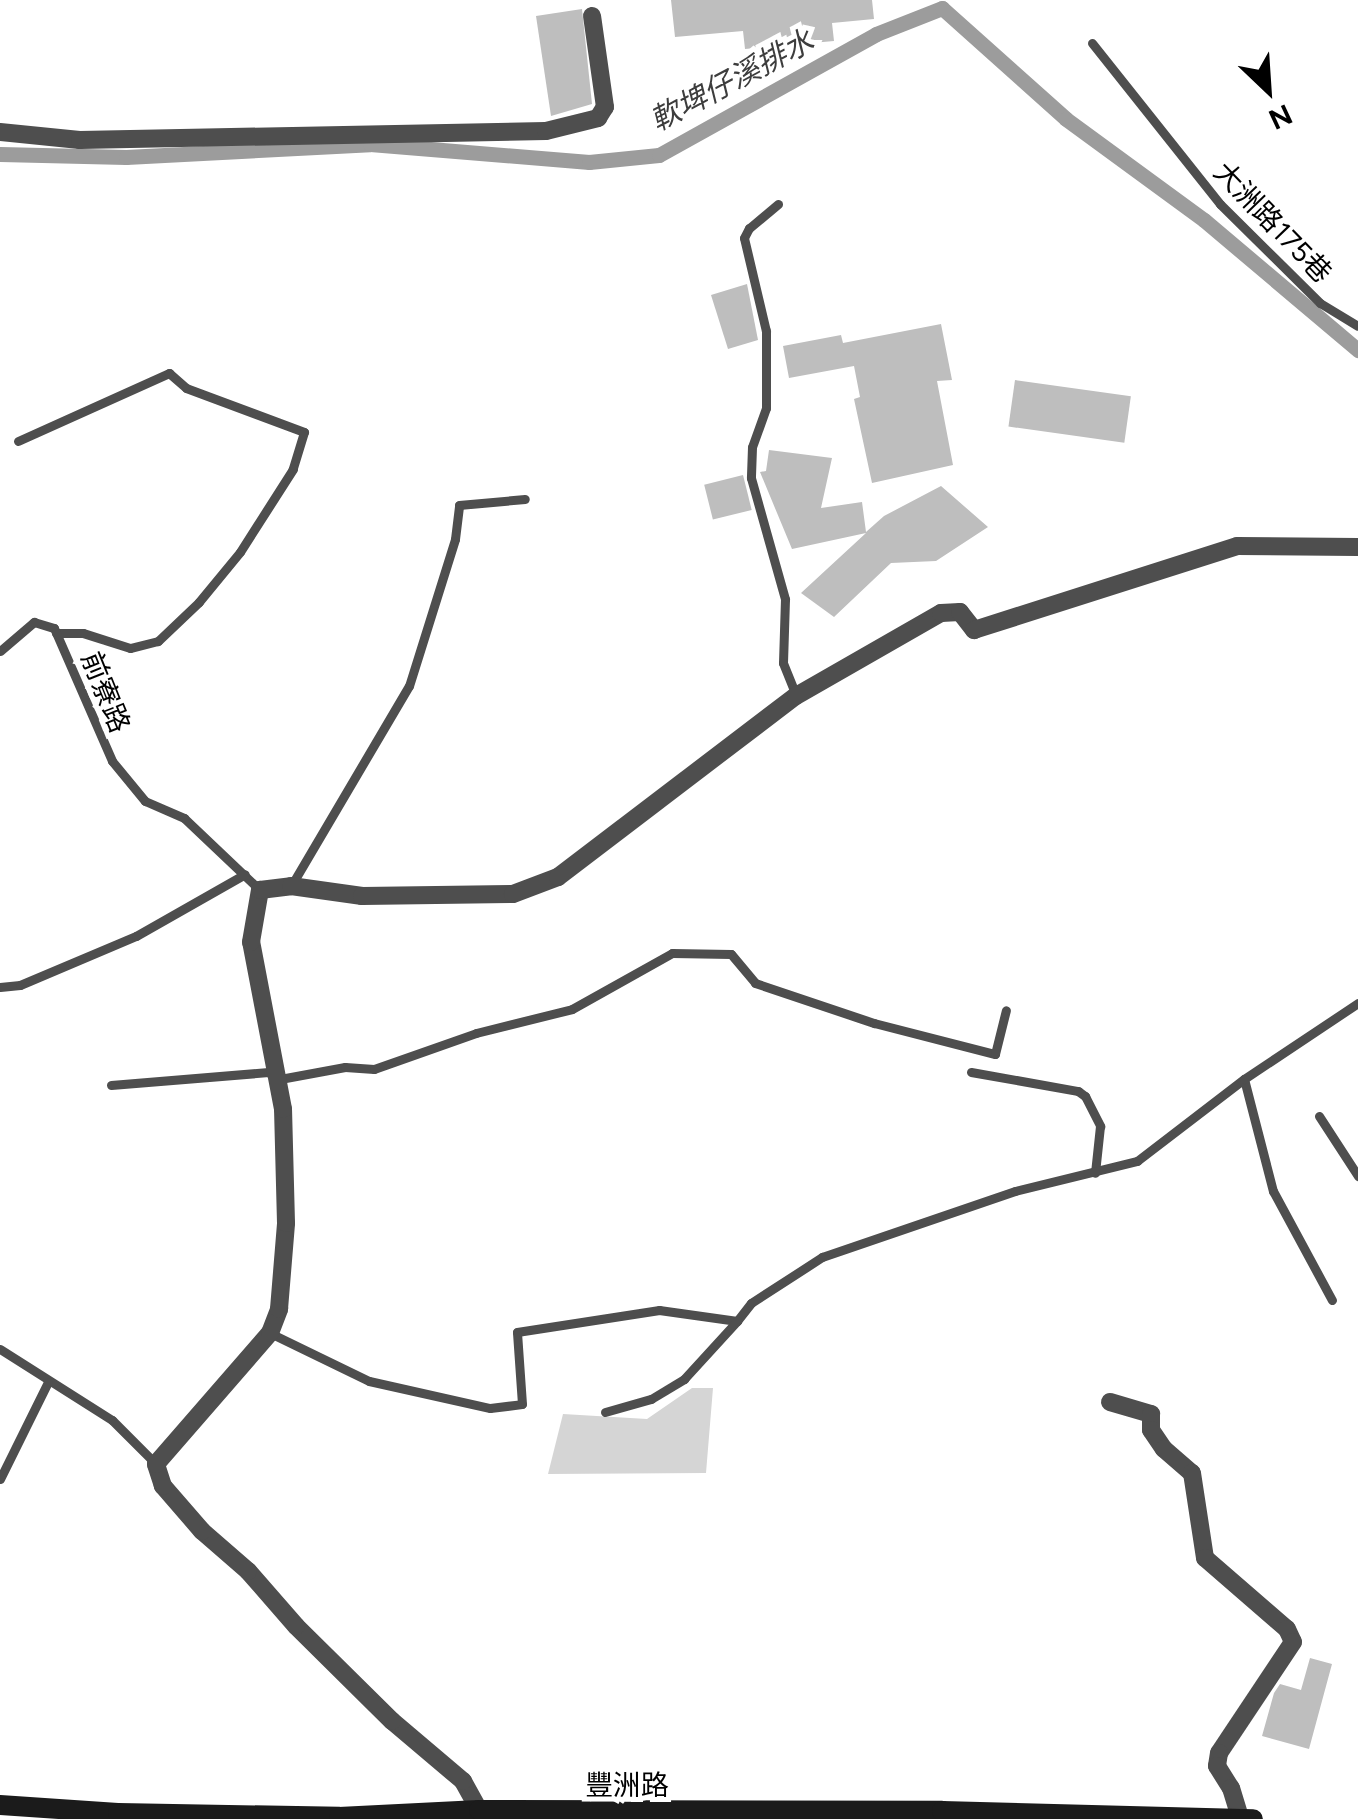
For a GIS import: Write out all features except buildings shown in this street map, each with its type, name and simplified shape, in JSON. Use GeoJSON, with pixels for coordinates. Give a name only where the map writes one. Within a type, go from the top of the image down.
{"type":"FeatureCollection","features":[{"type":"Feature","properties":{"kind":"street"},"geometry":{"type":"LineString","coordinates":[[0,132],[80,140],[546,132],[598,118],[605,106],[592,16]]}},
{"type":"Feature","properties":{"kind":"street"},"geometry":{"type":"LineString","coordinates":[[479,1810],[463,1781],[392,1721],[296,1626],[248,1570],[202,1532],[162,1486],[156,1464],[270,1333],[279,1309],[286,1223],[280,1080],[250,942],[260,890],[292,886],[362,896],[513,894],[558,877],[796,696],[941,614],[960,612],[974,630],[1237,546],[1358,547]]}},
{"type":"Feature","properties":{"kind":"street"},"geometry":{"type":"LineString","coordinates":[[1110,1402],[1151,1414],[1151,1430],[1164,1450],[1192,1474],[1205,1558],[1287,1630],[1292,1642],[1219,1753],[1217,1766],[1232,1788],[1240,1818]]}},
{"type":"Feature","properties":{"kind":"street","name":"豐洲路"},"geometry":{"type":"LineString","coordinates":[[0,1804],[118,1816],[339,1818],[479,1810],[702,1816],[1253,1819]]}},
{"type":"Feature","properties":{"kind":"lane","name":"大洲路175巷"},"geometry":{"type":"LineString","coordinates":[[1092,42],[1220,204],[1320,303],[1358,326]]}},
{"type":"Feature","properties":{"kind":"lane"},"geometry":{"type":"LineString","coordinates":[[778,204],[748,228],[744,238],[766,332],[766,408],[752,447],[752,478],[785,599],[783,664],[796,696]]}},
{"type":"Feature","properties":{"kind":"lane"},"geometry":{"type":"LineString","coordinates":[[18,441],[169,373],[186,388],[304,432],[293,469],[240,552],[199,602],[158,641],[138,648],[83,633],[56,633]]}},
{"type":"Feature","properties":{"kind":"lane"},"geometry":{"type":"LineString","coordinates":[[292,886],[409,686],[455,539],[459,505],[525,498]]}},
{"type":"Feature","properties":{"kind":"lane","name":"前寮路"},"geometry":{"type":"LineString","coordinates":[[0,651],[34,622],[50,624],[112,761],[145,801],[184,818],[260,890]]}},
{"type":"Feature","properties":{"kind":"lane"},"geometry":{"type":"LineString","coordinates":[[0,987],[20,985],[136,936],[246,874]]}},
{"type":"Feature","properties":{"kind":"lane"},"geometry":{"type":"LineString","coordinates":[[111,1085],[268,1072],[280,1080],[345,1067],[374,1069],[476,1033],[572,1009],[672,952],[731,954],[755,983],[874,1023],[995,1054],[1006,1010]]}},
{"type":"Feature","properties":{"kind":"lane"},"geometry":{"type":"LineString","coordinates":[[605,1412],[650,1399],[684,1380],[751,1303],[822,1257],[1015,1191],[1137,1161],[1244,1079],[1358,1003]]}},
{"type":"Feature","properties":{"kind":"lane"},"geometry":{"type":"LineString","coordinates":[[971,1072],[1078,1091],[1085,1096],[1100,1126],[1095,1173]]}},
{"type":"Feature","properties":{"kind":"lane"},"geometry":{"type":"LineString","coordinates":[[1244,1079],[1273,1191],[1332,1300]]}},
{"type":"Feature","properties":{"kind":"lane"},"geometry":{"type":"LineString","coordinates":[[1319,1116],[1358,1176]]}},
{"type":"Feature","properties":{"kind":"lane"},"geometry":{"type":"LineString","coordinates":[[270,1333],[369,1380],[490,1408],[522,1404],[517,1332],[660,1310],[737,1321]]}},
{"type":"Feature","properties":{"kind":"lane"},"geometry":{"type":"LineString","coordinates":[[0,1349],[125,1429],[156,1464]]}},
{"type":"Feature","properties":{"kind":"lane"},"geometry":{"type":"LineString","coordinates":[[0,1479],[48,1382]]}},
{"type":"Feature","properties":{"kind":"shaded area"},"geometry":{"type":"Polygon","coordinates":[[[692,1388],[713,1388],[706,1473],[548,1474],[563,1414],[647,1419],[692,1388]]]}},
{"type":"Feature","properties":{"kind":"waterway","name":"軟埤仔溪排水"},"geometry":{"type":"LineString","coordinates":[[0,154],[126,157],[370,144],[589,162],[659,155],[876,34],[942,8],[1066,119],[1204,220],[1358,350]]}}]}
